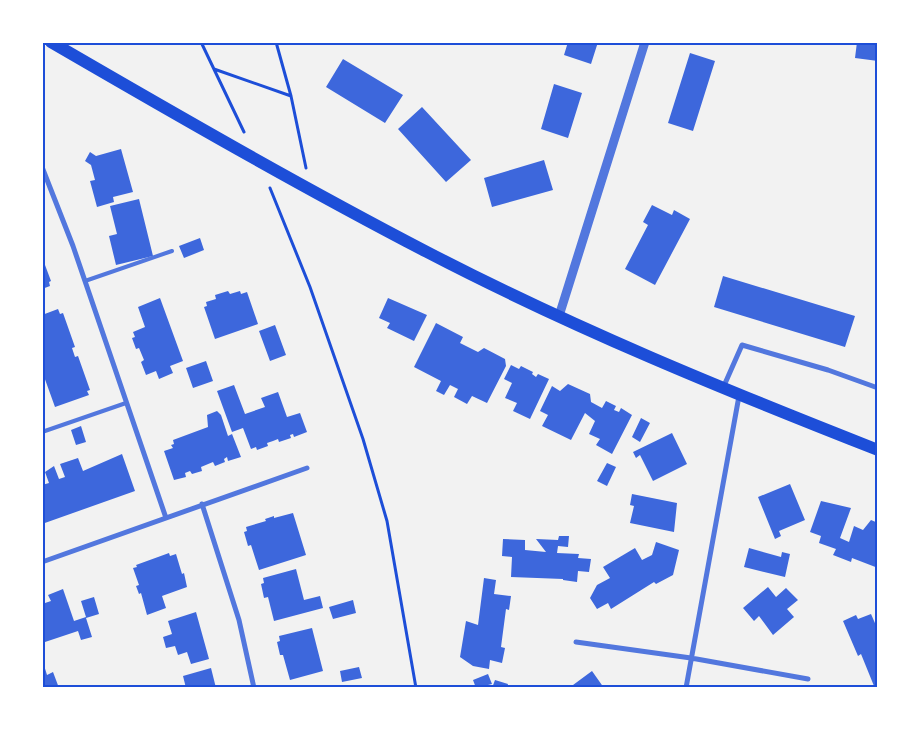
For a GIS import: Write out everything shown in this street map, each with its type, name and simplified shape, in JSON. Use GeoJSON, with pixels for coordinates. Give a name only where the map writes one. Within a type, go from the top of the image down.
{"type":"FeatureCollection","features":[{"type":"Feature","properties":{"kind":"main road"},"geometry":{"type":"LineString","coordinates":[[51,42],[206,131],[427,252],[559,316],[722,389],[878,450]]}},
{"type":"Feature","properties":{"kind":"street"},"geometry":{"type":"LineString","coordinates":[[559,316],[645,42]]}},
{"type":"Feature","properties":{"kind":"street"},"geometry":{"type":"LineString","coordinates":[[42,167],[85,281],[166,518]]}},
{"type":"Feature","properties":{"kind":"street"},"geometry":{"type":"LineString","coordinates":[[722,389],[742,345],[828,370],[878,388]]}},
{"type":"Feature","properties":{"kind":"street"},"geometry":{"type":"LineString","coordinates":[[686,688],[739,396]]}},
{"type":"Feature","properties":{"kind":"street"},"geometry":{"type":"LineString","coordinates":[[42,562],[307,468]]}},
{"type":"Feature","properties":{"kind":"street"},"geometry":{"type":"LineString","coordinates":[[202,504],[239,620],[254,688]]}},
{"type":"Feature","properties":{"kind":"street"},"geometry":{"type":"LineString","coordinates":[[576,642],[691,658],[808,680]]}},
{"type":"Feature","properties":{"kind":"lane"},"geometry":{"type":"LineString","coordinates":[[85,281],[172,251]]}},
{"type":"Feature","properties":{"kind":"lane"},"geometry":{"type":"LineString","coordinates":[[42,432],[126,403]]}},
{"type":"Feature","properties":{"kind":"path"},"geometry":{"type":"LineString","coordinates":[[201,42],[245,134]]}},
{"type":"Feature","properties":{"kind":"path"},"geometry":{"type":"LineString","coordinates":[[276,42],[291,96],[311,189]]}},
{"type":"Feature","properties":{"kind":"path"},"geometry":{"type":"LineString","coordinates":[[214,69],[291,96]]}},
{"type":"Feature","properties":{"kind":"path"},"geometry":{"type":"LineString","coordinates":[[269,185],[310,287],[363,439],[387,521],[416,688]]}},
{"type":"Feature","properties":{"kind":"building"},"geometry":{"type":"Polygon","coordinates":[[[568,42],[598,42],[591,64],[564,55],[568,42]]]}},
{"type":"Feature","properties":{"kind":"building"},"geometry":{"type":"Polygon","coordinates":[[[857,42],[878,42],[878,61],[855,58],[857,42]]]}},
{"type":"Feature","properties":{"kind":"building"},"geometry":{"type":"Polygon","coordinates":[[[690,53],[715,61],[693,131],[668,123],[690,53]]]}},
{"type":"Feature","properties":{"kind":"building"},"geometry":{"type":"Polygon","coordinates":[[[343,59],[403,95],[385,123],[326,87],[343,59]]]}},
{"type":"Feature","properties":{"kind":"building"},"geometry":{"type":"Polygon","coordinates":[[[554,84],[582,93],[568,138],[541,129],[554,84]]]}},
{"type":"Feature","properties":{"kind":"building"},"geometry":{"type":"Polygon","coordinates":[[[422,107],[471,160],[446,182],[398,129],[422,107]]]}},
{"type":"Feature","properties":{"kind":"building"},"geometry":{"type":"Polygon","coordinates":[[[121,149],[133,192],[113,197],[114,202],[97,207],[90,181],[95,180],[91,165],[85,161],[90,152],[96,156],[121,149]]]}},
{"type":"Feature","properties":{"kind":"building"},"geometry":{"type":"Polygon","coordinates":[[[544,160],[553,190],[492,207],[484,178],[544,160]]]}},
{"type":"Feature","properties":{"kind":"building"},"geometry":{"type":"Polygon","coordinates":[[[139,199],[153,256],[116,265],[109,236],[117,234],[110,206],[139,199]]]}},
{"type":"Feature","properties":{"kind":"building"},"geometry":{"type":"Polygon","coordinates":[[[652,205],[672,215],[674,210],[690,219],[655,285],[625,269],[648,225],[643,222],[652,205]]]}},
{"type":"Feature","properties":{"kind":"building"},"geometry":{"type":"Polygon","coordinates":[[[200,238],[204,250],[184,258],[179,246],[200,238]]]}},
{"type":"Feature","properties":{"kind":"building"},"geometry":{"type":"Polygon","coordinates":[[[42,257],[51,281],[49,282],[50,286],[42,289],[42,257]]]}},
{"type":"Feature","properties":{"kind":"building"},"geometry":{"type":"Polygon","coordinates":[[[723,276],[855,316],[845,347],[714,307],[723,276]]]}},
{"type":"Feature","properties":{"kind":"building"},"geometry":{"type":"Polygon","coordinates":[[[228,291],[230,294],[240,291],[241,294],[247,292],[258,324],[215,339],[204,307],[207,306],[206,302],[216,299],[215,295],[228,291]]]}},
{"type":"Feature","properties":{"kind":"building"},"geometry":{"type":"Polygon","coordinates":[[[160,298],[183,361],[170,366],[173,373],[159,379],[156,371],[146,375],[141,362],[144,360],[139,348],[136,349],[132,338],[135,337],[133,332],[145,327],[138,307],[160,298]]]}},
{"type":"Feature","properties":{"kind":"building"},"geometry":{"type":"Polygon","coordinates":[[[388,298],[427,315],[414,341],[387,328],[390,323],[379,318],[388,298]]]}},
{"type":"Feature","properties":{"kind":"building"},"geometry":{"type":"Polygon","coordinates":[[[58,309],[60,314],[63,313],[75,347],[72,348],[75,357],[78,356],[90,390],[87,391],[89,395],[55,407],[42,371],[42,315],[58,309]]]}},
{"type":"Feature","properties":{"kind":"building"},"geometry":{"type":"Polygon","coordinates":[[[436,323],[463,337],[460,343],[478,352],[484,348],[505,359],[506,366],[487,403],[472,396],[467,404],[454,397],[458,389],[450,385],[444,395],[436,391],[441,381],[414,367],[436,323]]]}},
{"type":"Feature","properties":{"kind":"building"},"geometry":{"type":"Polygon","coordinates":[[[275,325],[286,355],[270,361],[259,331],[275,325]]]}},
{"type":"Feature","properties":{"kind":"building"},"geometry":{"type":"Polygon","coordinates":[[[206,361],[213,381],[193,388],[186,368],[206,361]]]}},
{"type":"Feature","properties":{"kind":"building"},"geometry":{"type":"Polygon","coordinates":[[[511,365],[519,369],[521,366],[533,372],[532,374],[536,377],[538,374],[549,379],[530,419],[513,411],[517,403],[505,398],[512,383],[504,379],[511,365]]]}},
{"type":"Feature","properties":{"kind":"building"},"geometry":{"type":"Polygon","coordinates":[[[568,384],[590,394],[591,402],[602,408],[606,401],[616,406],[614,410],[619,412],[621,408],[632,415],[612,454],[596,445],[600,439],[589,434],[595,421],[585,413],[571,440],[542,426],[548,415],[540,411],[552,386],[560,391],[568,384]]]}},
{"type":"Feature","properties":{"kind":"building"},"geometry":{"type":"Polygon","coordinates":[[[234,385],[245,414],[265,407],[261,398],[278,392],[287,417],[300,413],[307,432],[294,437],[293,434],[290,435],[291,438],[279,442],[278,439],[267,443],[268,446],[257,450],[256,447],[251,449],[243,428],[232,432],[217,391],[234,385]]]}},
{"type":"Feature","properties":{"kind":"building"},"geometry":{"type":"Polygon","coordinates":[[[217,411],[221,415],[228,436],[232,434],[241,457],[228,461],[227,457],[224,459],[225,462],[215,466],[213,462],[201,467],[202,471],[192,474],[190,471],[185,473],[186,477],[174,480],[164,451],[173,448],[171,445],[174,444],[173,440],[208,427],[207,415],[217,411]]]}},
{"type":"Feature","properties":{"kind":"building"},"geometry":{"type":"Polygon","coordinates":[[[641,418],[650,423],[640,442],[632,437],[641,418]]]}},
{"type":"Feature","properties":{"kind":"building"},"geometry":{"type":"Polygon","coordinates":[[[81,426],[86,442],[76,445],[71,430],[81,426]]]}},
{"type":"Feature","properties":{"kind":"building"},"geometry":{"type":"Polygon","coordinates":[[[672,433],[687,464],[653,481],[640,455],[636,458],[633,452],[672,433]]]}},
{"type":"Feature","properties":{"kind":"building"},"geometry":{"type":"Polygon","coordinates":[[[122,454],[135,491],[42,524],[42,485],[49,483],[45,472],[54,466],[59,479],[65,477],[60,464],[78,458],[83,471],[122,454]]]}},
{"type":"Feature","properties":{"kind":"building"},"geometry":{"type":"Polygon","coordinates":[[[607,463],[616,467],[607,486],[597,481],[607,463]]]}},
{"type":"Feature","properties":{"kind":"building"},"geometry":{"type":"Polygon","coordinates":[[[790,484],[805,520],[779,531],[781,536],[775,539],[758,497],[790,484]]]}},
{"type":"Feature","properties":{"kind":"building"},"geometry":{"type":"Polygon","coordinates":[[[632,494],[677,503],[674,532],[630,523],[634,506],[630,505],[632,494]]]}},
{"type":"Feature","properties":{"kind":"building"},"geometry":{"type":"Polygon","coordinates":[[[821,501],[851,508],[840,538],[849,542],[854,526],[863,530],[871,520],[878,523],[878,568],[852,558],[851,562],[833,555],[836,549],[819,543],[821,536],[810,532],[821,501]]]}},
{"type":"Feature","properties":{"kind":"building"},"geometry":{"type":"Polygon","coordinates":[[[293,513],[306,555],[259,570],[251,545],[248,546],[244,532],[247,531],[246,527],[266,521],[265,519],[274,516],[274,518],[293,513]]]}},
{"type":"Feature","properties":{"kind":"building"},"geometry":{"type":"Polygon","coordinates":[[[559,536],[569,536],[568,547],[558,546],[557,553],[579,554],[578,558],[591,559],[589,572],[578,571],[577,582],[563,579],[511,577],[512,557],[502,556],[503,539],[525,540],[525,550],[546,552],[536,539],[558,540],[559,536]]]}},
{"type":"Feature","properties":{"kind":"building"},"geometry":{"type":"Polygon","coordinates":[[[656,542],[679,550],[673,575],[656,584],[654,582],[611,609],[608,603],[597,609],[590,598],[597,585],[610,578],[603,567],[635,548],[642,560],[652,555],[656,542]]]}},
{"type":"Feature","properties":{"kind":"building"},"geometry":{"type":"Polygon","coordinates":[[[749,548],[781,557],[782,552],[790,554],[785,577],[744,567],[749,548]]]}},
{"type":"Feature","properties":{"kind":"building"},"geometry":{"type":"Polygon","coordinates":[[[169,553],[170,556],[176,554],[182,574],[184,573],[187,587],[162,596],[166,608],[147,615],[141,593],[139,594],[136,586],[139,585],[133,568],[137,567],[136,565],[169,553]]]}},
{"type":"Feature","properties":{"kind":"building"},"geometry":{"type":"Polygon","coordinates":[[[296,569],[304,600],[320,596],[323,608],[274,621],[268,597],[264,598],[261,584],[264,583],[263,578],[296,569]]]}},
{"type":"Feature","properties":{"kind":"building"},"geometry":{"type":"Polygon","coordinates":[[[484,578],[496,580],[494,594],[511,596],[509,610],[506,609],[501,647],[505,648],[502,663],[490,660],[489,669],[473,666],[460,657],[466,621],[478,625],[484,578]]]}},
{"type":"Feature","properties":{"kind":"building"},"geometry":{"type":"Polygon","coordinates":[[[768,587],[776,597],[786,588],[798,600],[787,609],[794,617],[773,635],[759,616],[754,621],[743,608],[768,587]]]}},
{"type":"Feature","properties":{"kind":"building"},"geometry":{"type":"Polygon","coordinates":[[[63,589],[74,621],[86,617],[81,601],[94,597],[99,614],[86,618],[92,637],[81,640],[78,631],[42,643],[42,604],[51,601],[48,595],[63,589]]]}},
{"type":"Feature","properties":{"kind":"building"},"geometry":{"type":"Polygon","coordinates":[[[353,600],[356,613],[333,619],[329,607],[353,600]]]}},
{"type":"Feature","properties":{"kind":"building"},"geometry":{"type":"Polygon","coordinates":[[[196,612],[209,659],[191,664],[187,652],[178,655],[175,646],[166,648],[163,637],[172,634],[168,621],[196,612]]]}},
{"type":"Feature","properties":{"kind":"building"},"geometry":{"type":"Polygon","coordinates":[[[871,614],[878,630],[878,688],[870,688],[874,686],[861,654],[858,656],[843,621],[856,615],[858,619],[871,614]]]}},
{"type":"Feature","properties":{"kind":"building"},"geometry":{"type":"Polygon","coordinates":[[[312,628],[323,671],[290,680],[283,655],[280,655],[277,642],[280,641],[279,636],[312,628]]]}},
{"type":"Feature","properties":{"kind":"building"},"geometry":{"type":"Polygon","coordinates":[[[43,662],[47,675],[53,672],[59,688],[42,688],[43,662]]]}},
{"type":"Feature","properties":{"kind":"building"},"geometry":{"type":"Polygon","coordinates":[[[359,667],[362,678],[342,682],[340,671],[359,667]]]}},
{"type":"Feature","properties":{"kind":"building"},"geometry":{"type":"Polygon","coordinates":[[[211,668],[216,688],[186,688],[183,676],[211,668]]]}},
{"type":"Feature","properties":{"kind":"building"},"geometry":{"type":"Polygon","coordinates":[[[592,671],[604,688],[573,688],[573,685],[592,671]]]}},
{"type":"Feature","properties":{"kind":"building"},"geometry":{"type":"Polygon","coordinates":[[[488,674],[492,684],[476,688],[473,680],[488,674]]]}},
{"type":"Feature","properties":{"kind":"building"},"geometry":{"type":"Polygon","coordinates":[[[495,680],[508,684],[507,688],[492,688],[495,680]]]}}]}
